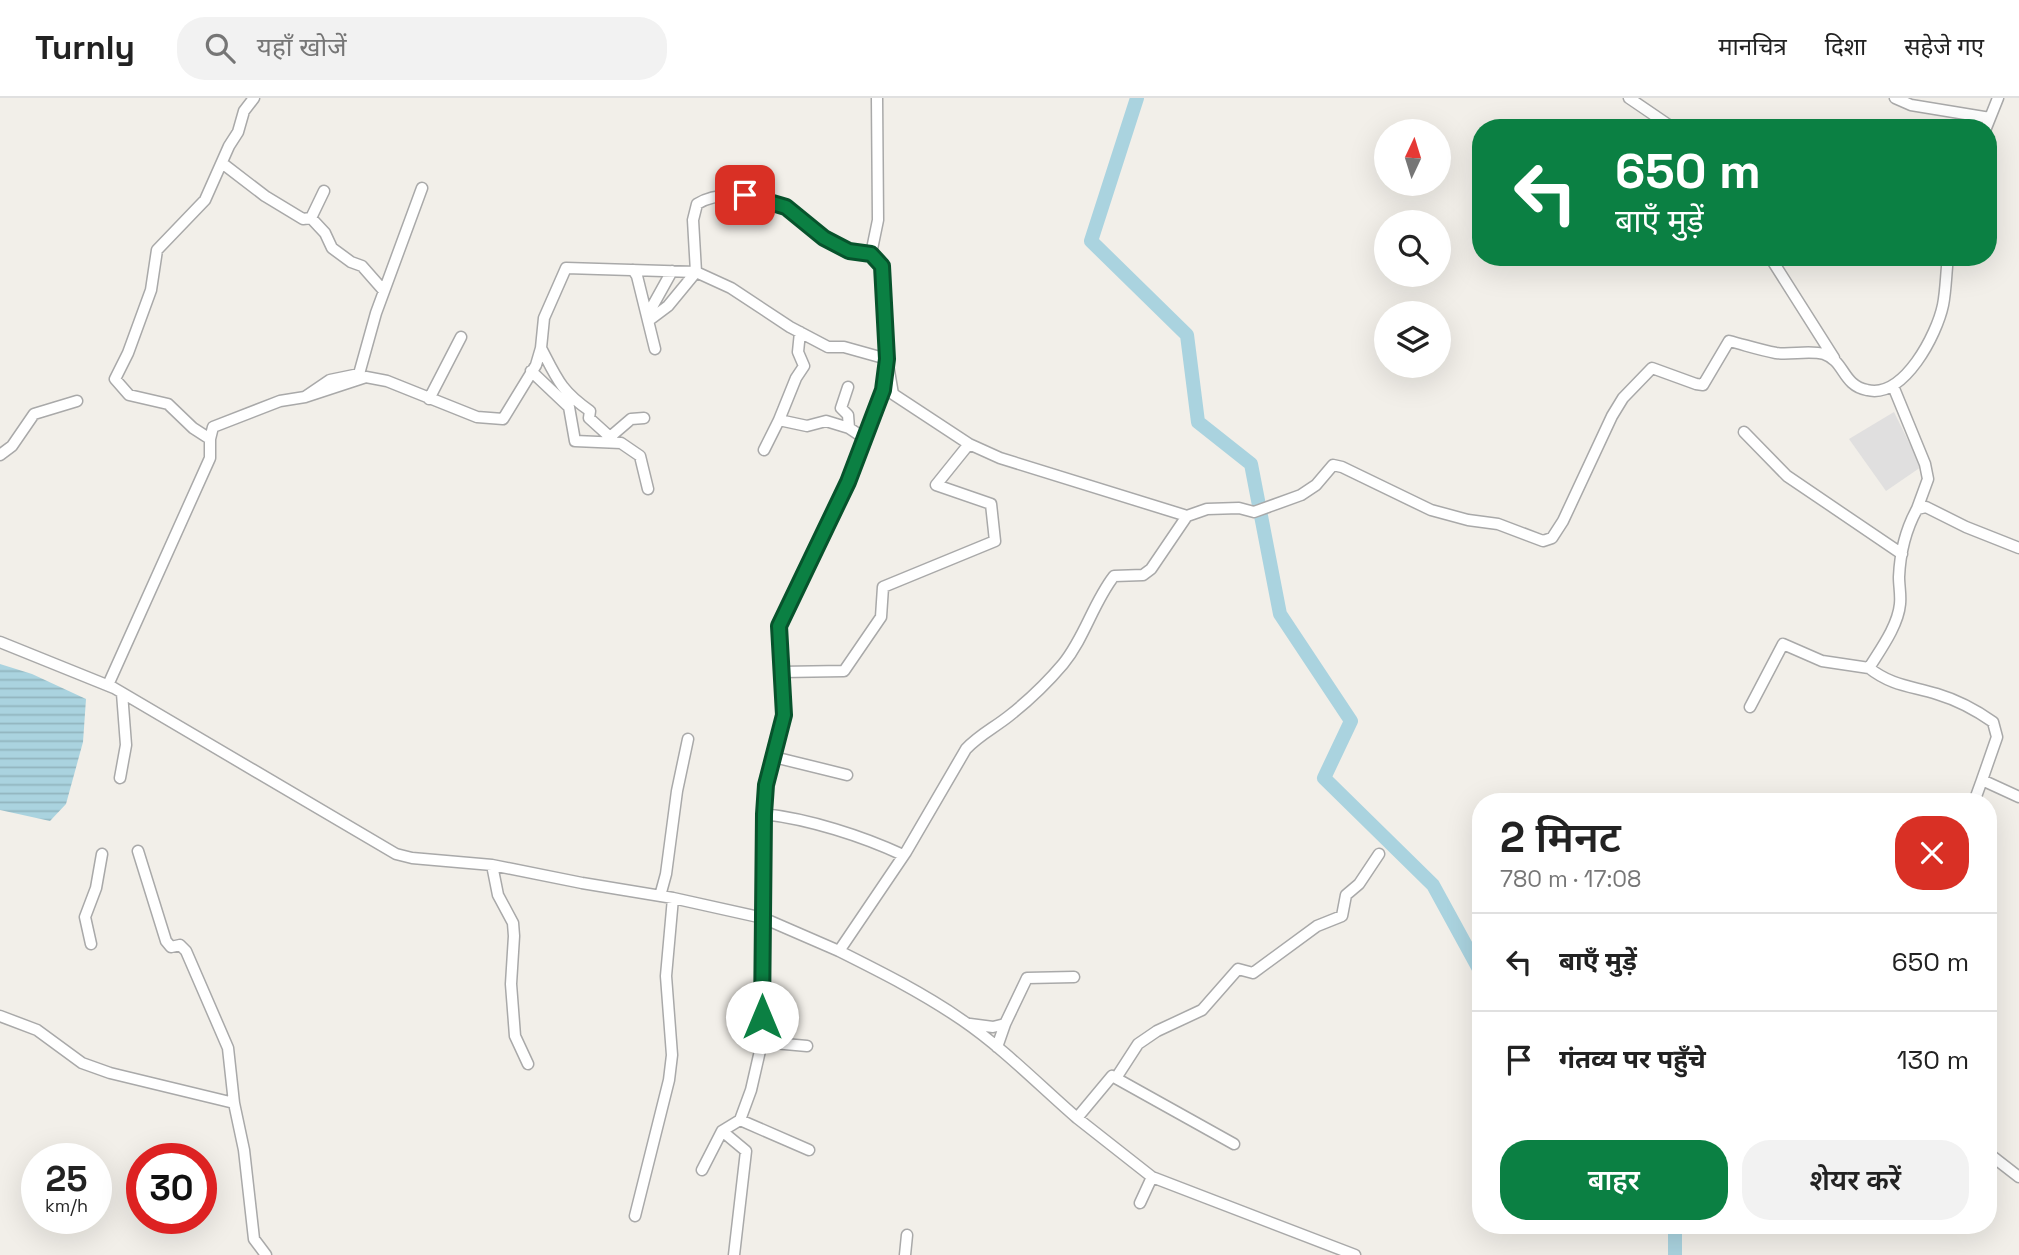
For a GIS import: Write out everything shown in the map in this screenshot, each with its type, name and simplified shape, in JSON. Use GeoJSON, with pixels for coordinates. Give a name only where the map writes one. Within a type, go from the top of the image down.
{"type":"FeatureCollection","features":[{"type":"Feature","properties":{"kind":"street"},"geometry":{"type":"LineString","coordinates":[[210,439],[193,428],[168,404],[129,395],[115,379],[128,353],[151,290],[157,250],[205,200],[238,132],[244,111],[254,98]]}},
{"type":"Feature","properties":{"kind":"street"},"geometry":{"type":"LineString","coordinates":[[871,254],[878,220],[877,98]]}},
{"type":"Feature","properties":{"kind":"street"},"geometry":{"type":"LineString","coordinates":[[1629,98],[1660,119]]}},
{"type":"Feature","properties":{"kind":"street"},"geometry":{"type":"LineString","coordinates":[[1895,98],[1910,105],[1971,119]]}},
{"type":"Feature","properties":{"kind":"street"},"geometry":{"type":"LineString","coordinates":[[1990,119],[1998,98]]}},
{"type":"Feature","properties":{"kind":"street"},"geometry":{"type":"LineString","coordinates":[[222,163],[265,196],[303,219],[311,218]]}},
{"type":"Feature","properties":{"kind":"street"},"geometry":{"type":"LineString","coordinates":[[305,397],[330,380],[359,374],[384,291],[422,188]]}},
{"type":"Feature","properties":{"kind":"street"},"geometry":{"type":"LineString","coordinates":[[311,218],[324,191]]}},
{"type":"Feature","properties":{"kind":"street"},"geometry":{"type":"LineString","coordinates":[[647,319],[668,306],[696,272],[693,220],[697,204],[708,197],[745,195],[786,207],[824,238],[849,251],[871,254],[882,266],[887,359],[893,394],[969,444],[1000,458],[1187,516],[1207,509],[1239,508],[1254,512],[1301,495],[1316,485],[1333,465],[1431,510],[1468,520],[1498,524],[1543,541],[1552,537],[1563,521],[1612,415],[1623,398],[1652,368],[1703,385],[1729,341],[1776,353],[1822,354],[1836,360]]}},
{"type":"Feature","properties":{"kind":"street"},"geometry":{"type":"LineString","coordinates":[[311,218],[325,233],[332,248],[362,266],[384,291]]}},
{"type":"Feature","properties":{"kind":"street"},"geometry":{"type":"LineString","coordinates":[[1776,266],[1849,381],[1869,391],[1893,386],[1923,354],[1943,306],[1947,266]]}},
{"type":"Feature","properties":{"kind":"street"},"geometry":{"type":"LineString","coordinates":[[108,685],[210,458],[213,427],[280,401],[305,397],[366,377],[387,381],[477,417],[503,419],[536,365],[544,318],[566,268],[696,272],[732,288],[828,347],[845,347],[887,359]]}},
{"type":"Feature","properties":{"kind":"street"},"geometry":{"type":"LineString","coordinates":[[633,270],[637,276],[655,349]]}},
{"type":"Feature","properties":{"kind":"street"},"geometry":{"type":"LineString","coordinates":[[647,319],[672,271]]}},
{"type":"Feature","properties":{"kind":"street"},"geometry":{"type":"LineString","coordinates":[[764,450],[804,366],[798,352],[800,332]]}},
{"type":"Feature","properties":{"kind":"street"},"geometry":{"type":"LineString","coordinates":[[429,399],[461,337]]}},
{"type":"Feature","properties":{"kind":"street"},"geometry":{"type":"LineString","coordinates":[[826,361],[828,347]]}},
{"type":"Feature","properties":{"kind":"street"},"geometry":{"type":"LineString","coordinates":[[541,348],[559,384],[569,396],[590,411],[589,418],[610,437],[631,419],[644,418]]}},
{"type":"Feature","properties":{"kind":"street"},"geometry":{"type":"LineString","coordinates":[[702,1170],[722,1131],[740,1120],[751,1090],[762,1042],[764,814],[766,785],[784,715],[779,626],[848,482],[883,390],[887,359]]}},
{"type":"Feature","properties":{"kind":"street"},"geometry":{"type":"LineString","coordinates":[[531,371],[569,407],[575,441],[621,443],[640,456],[648,489]]}},
{"type":"Feature","properties":{"kind":"street"},"geometry":{"type":"LineString","coordinates":[[1869,668],[1900,606],[1899,574],[1908,525],[1928,479],[1925,464],[1893,386]]}},
{"type":"Feature","properties":{"kind":"street"},"geometry":{"type":"LineString","coordinates":[[848,387],[841,408],[848,415],[849,428]]}},
{"type":"Feature","properties":{"kind":"street"},"geometry":{"type":"LineString","coordinates":[[0,455],[12,446],[34,414],[77,401]]}},
{"type":"Feature","properties":{"kind":"street"},"geometry":{"type":"LineString","coordinates":[[779,420],[807,426],[826,421],[849,428],[864,438]]}},
{"type":"Feature","properties":{"kind":"street"},"geometry":{"type":"LineString","coordinates":[[1744,432],[1787,476],[1902,554]]}},
{"type":"Feature","properties":{"kind":"street"},"geometry":{"type":"LineString","coordinates":[[781,671],[845,671],[881,617],[883,587],[995,541],[992,504],[936,485],[969,444]]}},
{"type":"Feature","properties":{"kind":"street"},"geometry":{"type":"LineString","coordinates":[[1917,509],[1926,508],[2019,548]]}},
{"type":"Feature","properties":{"kind":"street"},"geometry":{"type":"LineString","coordinates":[[839,951],[934,806],[966,749],[1035,694],[1064,662],[1082,634],[1104,588],[1114,576],[1143,575],[1151,569],[1187,516]]}},
{"type":"Feature","properties":{"kind":"street"},"geometry":{"type":"LineString","coordinates":[[0,642],[108,685],[396,854],[412,858],[492,864],[673,898],[763,918],[839,951],[914,989],[967,1024],[997,1046],[1077,1118],[1153,1177],[1355,1255]]}},
{"type":"Feature","properties":{"kind":"street"},"geometry":{"type":"LineString","coordinates":[[1750,707],[1783,644],[1822,661],[1869,668],[1894,684],[1939,695],[1976,710],[1993,722],[1997,737],[1977,793]]}},
{"type":"Feature","properties":{"kind":"street"},"geometry":{"type":"LineString","coordinates":[[120,778],[125,745],[122,693]]}},
{"type":"Feature","properties":{"kind":"street"},"geometry":{"type":"LineString","coordinates":[[660,896],[688,739]]}},
{"type":"Feature","properties":{"kind":"street"},"geometry":{"type":"LineString","coordinates":[[775,757],[847,775]]}},
{"type":"Feature","properties":{"kind":"street"},"geometry":{"type":"LineString","coordinates":[[1982,780],[2019,797]]}},
{"type":"Feature","properties":{"kind":"street"},"geometry":{"type":"LineString","coordinates":[[764,814],[792,817],[874,841],[903,855]]}},
{"type":"Feature","properties":{"kind":"street"},"geometry":{"type":"LineString","coordinates":[[138,851],[166,941],[171,947],[180,945],[186,951],[229,1048],[234,1103],[244,1150],[254,1239],[266,1255]]}},
{"type":"Feature","properties":{"kind":"street"},"geometry":{"type":"LineString","coordinates":[[1116,1078],[1138,1044],[1157,1031],[1202,1010],[1238,969],[1253,973],[1317,926],[1342,916],[1346,895],[1359,884],[1379,854]]}},
{"type":"Feature","properties":{"kind":"street"},"geometry":{"type":"LineString","coordinates":[[91,944],[85,917],[96,888],[102,855]]}},
{"type":"Feature","properties":{"kind":"street"},"geometry":{"type":"LineString","coordinates":[[492,864],[498,895],[513,923],[511,984],[515,1036],[528,1064]]}},
{"type":"Feature","properties":{"kind":"street"},"geometry":{"type":"LineString","coordinates":[[635,1216],[669,1080],[671,1055],[666,976],[673,898]]}},
{"type":"Feature","properties":{"kind":"street"},"geometry":{"type":"LineString","coordinates":[[997,1046],[1027,978],[1074,977]]}},
{"type":"Feature","properties":{"kind":"street"},"geometry":{"type":"LineString","coordinates":[[0,1016],[37,1030],[82,1063],[110,1073],[234,1103]]}},
{"type":"Feature","properties":{"kind":"street"},"geometry":{"type":"LineString","coordinates":[[967,1024],[993,1027],[1005,1024]]}},
{"type":"Feature","properties":{"kind":"street"},"geometry":{"type":"LineString","coordinates":[[762,1042],[807,1046]]}},
{"type":"Feature","properties":{"kind":"street"},"geometry":{"type":"LineString","coordinates":[[1077,1118],[1112,1076],[1234,1144]]}},
{"type":"Feature","properties":{"kind":"street"},"geometry":{"type":"LineString","coordinates":[[740,1120],[809,1150]]}},
{"type":"Feature","properties":{"kind":"street"},"geometry":{"type":"LineString","coordinates":[[722,1131],[746,1151],[734,1255]]}},
{"type":"Feature","properties":{"kind":"street"},"geometry":{"type":"LineString","coordinates":[[1997,1160],[2019,1177]]}},
{"type":"Feature","properties":{"kind":"street"},"geometry":{"type":"LineString","coordinates":[[1140,1203],[1153,1177]]}},
{"type":"Feature","properties":{"kind":"street"},"geometry":{"type":"LineString","coordinates":[[905,1255],[907,1235]]}},
{"type":"Feature","properties":{"kind":"shaded area"},"geometry":{"type":"Polygon","coordinates":[[[1894,412],[1921,467],[1886,491],[1849,439],[1894,412]]]}},
{"type":"Feature","properties":{"kind":"water"},"geometry":{"type":"Polygon","coordinates":[[[0,664],[32,674],[86,699],[83,742],[66,804],[50,821],[0,810],[0,664]]]}},
{"type":"Feature","properties":{"kind":"waterway"},"geometry":{"type":"LineString","coordinates":[[1137,98],[1091,241],[1187,335],[1198,422],[1251,464],[1280,614],[1351,721],[1324,778],[1433,885],[1472,956]]}},
{"type":"Feature","properties":{"kind":"waterway"},"geometry":{"type":"LineString","coordinates":[[1675,1234],[1675,1255]]}},
{"type":"Feature","properties":{"kind":"route"},"geometry":{"type":"LineString","coordinates":[[745,195],[786,207],[824,238],[849,251],[871,254],[882,266],[887,359],[883,390],[848,482],[779,626],[784,715],[766,785],[762,1017]]}}]}
